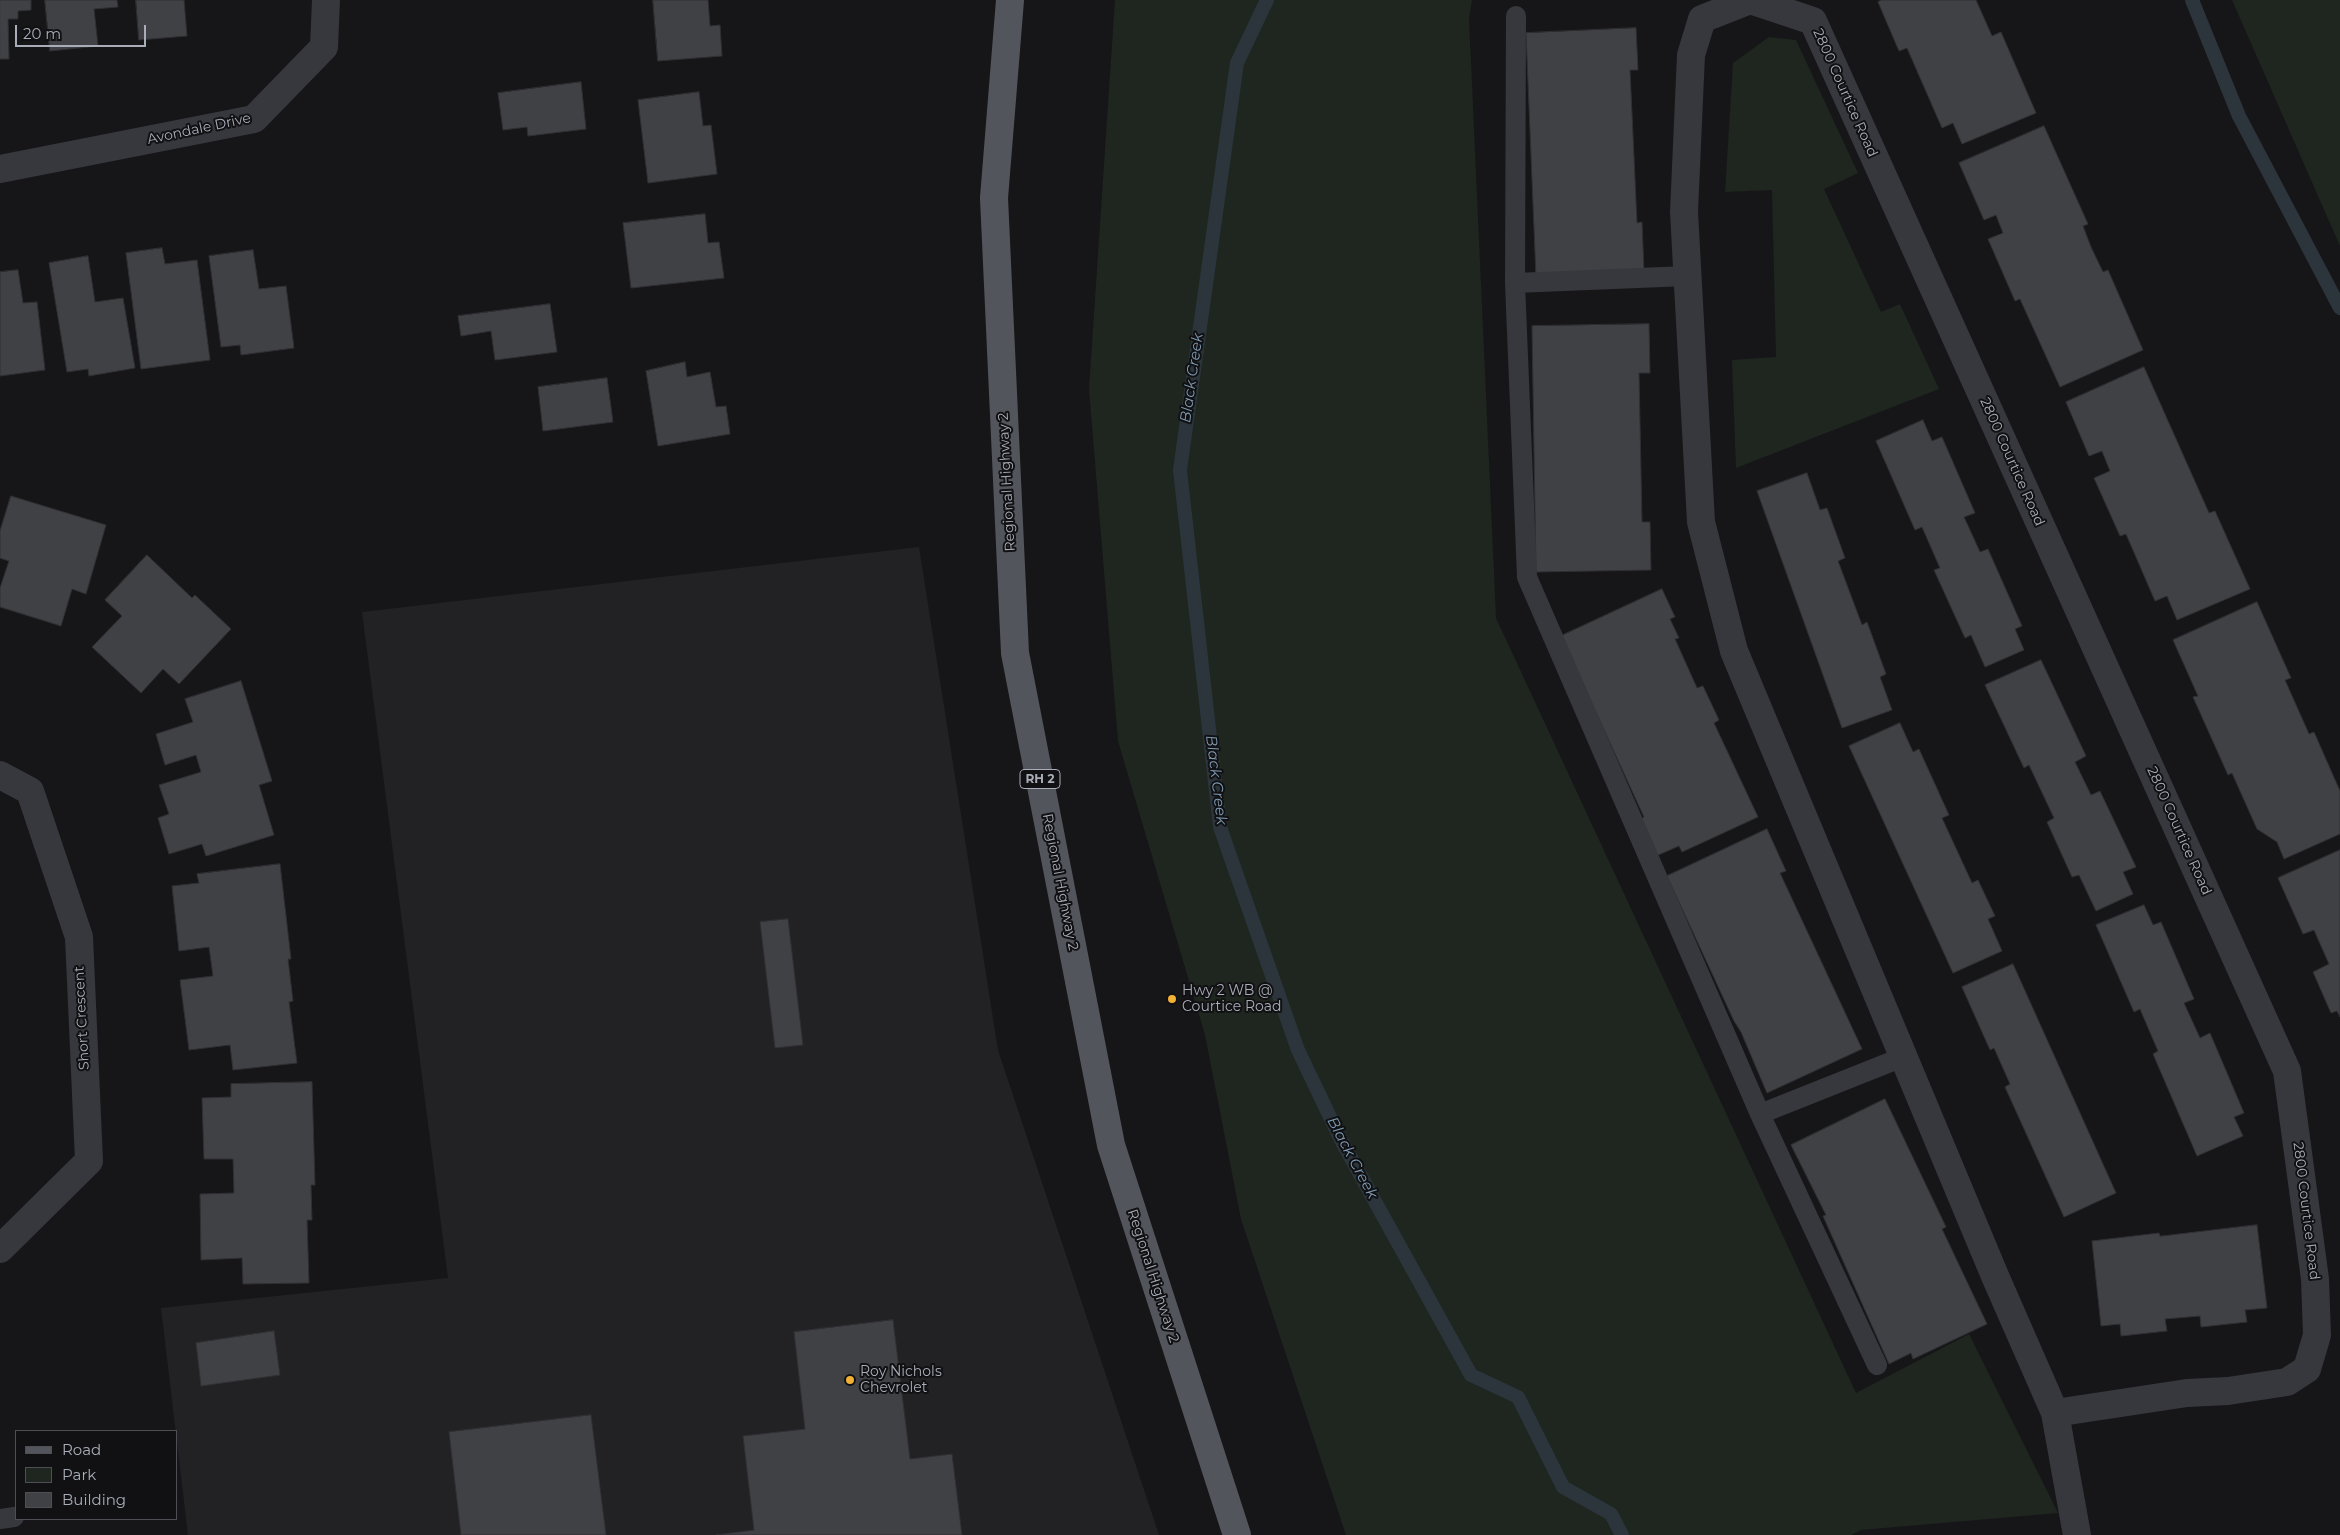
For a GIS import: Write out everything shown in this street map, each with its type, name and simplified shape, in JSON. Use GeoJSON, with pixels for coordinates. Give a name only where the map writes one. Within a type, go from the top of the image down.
{"type":"FeatureCollection","features":[{"type":"Feature","properties":{"kind":"main road","name":"Regional Highway 2"},"geometry":{"type":"LineString","coordinates":[[1010,0],[994,198],[1015,653],[1111,1144],[1237,1535]]}},
{"type":"Feature","properties":{"kind":"street","name":"Avondale Drive"},"geometry":{"type":"LineString","coordinates":[[0,169],[254,120],[324,47],[326,0]]}},
{"type":"Feature","properties":{"kind":"street","name":"2800 Courtice Road"},"geometry":{"type":"LineString","coordinates":[[2055,1413],[2188,1393],[2228,1391],[2286,1382],[2307,1369],[2316,1335],[2315,1279],[2287,1070],[1813,21],[1750,0],[1702,19],[1691,55],[1684,212],[1701,522],[1734,650],[1903,1057],[2055,1413],[2077,1535]]}},
{"type":"Feature","properties":{"kind":"street","name":"Short Crescent"},"geometry":{"type":"LineString","coordinates":[[0,776],[30,791],[78,937],[89,1161],[0,1249]]}},
{"type":"Feature","properties":{"kind":"lane"},"geometry":{"type":"LineString","coordinates":[[1516,16],[1515,283],[1528,576],[1760,1114],[1877,1364]]}},
{"type":"Feature","properties":{"kind":"lane"},"geometry":{"type":"LineString","coordinates":[[1515,283],[1687,276]]}},
{"type":"Feature","properties":{"kind":"lane"},"geometry":{"type":"LineString","coordinates":[[1760,1114],[1903,1057]]}},
{"type":"Feature","properties":{"kind":"shaded area"},"geometry":{"type":"Polygon","coordinates":[[[919,547],[998,1050],[1159,1535],[188,1535],[178,1451],[178,1430],[176,1430],[161,1308],[448,1278],[362,612],[919,547]]]}},
{"type":"Feature","properties":{"kind":"green space"},"geometry":{"type":"Polygon","coordinates":[[[1115,0],[1472,0],[1469,18],[1496,618],[1856,1393],[1969,1334],[2058,1513],[1861,1530],[1851,1535],[1346,1535],[1241,1219],[1205,1035],[1118,741],[1089,389],[1115,0]]]}},
{"type":"Feature","properties":{"kind":"green space"},"geometry":{"type":"Polygon","coordinates":[[[2232,0],[2340,0],[2340,246],[2232,0]]]}},
{"type":"Feature","properties":{"kind":"green space"},"geometry":{"type":"Polygon","coordinates":[[[1769,37],[1796,40],[1858,173],[1824,189],[1881,312],[1900,304],[1939,389],[1736,468],[1732,360],[1776,357],[1772,190],[1725,192],[1733,63],[1769,37]]]}},
{"type":"Feature","properties":{"kind":"building"},"geometry":{"type":"Polygon","coordinates":[[[0,0],[31,0],[31,10],[18,11],[18,19],[8,19],[9,59],[0,59],[0,0]]]}},
{"type":"Feature","properties":{"kind":"building"},"geometry":{"type":"Polygon","coordinates":[[[45,0],[117,0],[118,7],[94,9],[98,46],[50,51],[45,0]]]}},
{"type":"Feature","properties":{"kind":"building"},"geometry":{"type":"Polygon","coordinates":[[[136,0],[184,0],[187,36],[139,40],[136,0]]]}},
{"type":"Feature","properties":{"kind":"building"},"geometry":{"type":"Polygon","coordinates":[[[653,0],[708,0],[710,26],[720,25],[722,56],[658,61],[653,0]]]}},
{"type":"Feature","properties":{"kind":"building"},"geometry":{"type":"Polygon","coordinates":[[[1882,0],[1976,0],[1992,36],[2001,32],[2036,113],[1962,144],[1953,123],[1942,128],[1907,48],[1899,51],[1878,2],[1882,0]]]}},
{"type":"Feature","properties":{"kind":"building"},"geometry":{"type":"Polygon","coordinates":[[[1636,28],[1638,70],[1630,70],[1637,223],[1642,222],[1644,272],[1536,277],[1526,33],[1636,28]]]}},
{"type":"Feature","properties":{"kind":"building"},"geometry":{"type":"Polygon","coordinates":[[[581,82],[586,129],[528,136],[527,127],[503,130],[498,93],[581,82]]]}},
{"type":"Feature","properties":{"kind":"building"},"geometry":{"type":"Polygon","coordinates":[[[699,92],[703,126],[711,125],[717,174],[648,183],[638,100],[699,92]]]}},
{"type":"Feature","properties":{"kind":"building"},"geometry":{"type":"Polygon","coordinates":[[[2044,126],[2088,224],[2083,226],[2091,247],[2103,272],[2108,270],[2143,350],[2060,387],[2020,299],[2015,301],[1988,239],[2003,233],[1996,215],[1984,220],[1959,163],[2044,126]]]}},
{"type":"Feature","properties":{"kind":"building"},"geometry":{"type":"Polygon","coordinates":[[[705,214],[708,243],[719,242],[724,278],[631,288],[623,223],[705,214]]]}},
{"type":"Feature","properties":{"kind":"building"},"geometry":{"type":"Polygon","coordinates":[[[162,248],[165,264],[197,260],[210,360],[141,369],[126,253],[162,248]]]}},
{"type":"Feature","properties":{"kind":"building"},"geometry":{"type":"Polygon","coordinates":[[[253,250],[259,289],[286,286],[294,348],[241,355],[240,345],[221,347],[209,256],[253,250]]]}},
{"type":"Feature","properties":{"kind":"building"},"geometry":{"type":"Polygon","coordinates":[[[88,256],[95,302],[123,298],[135,368],[89,376],[88,369],[67,372],[49,263],[88,256]]]}},
{"type":"Feature","properties":{"kind":"building"},"geometry":{"type":"Polygon","coordinates":[[[18,270],[23,303],[37,302],[45,370],[0,376],[0,272],[18,270]]]}},
{"type":"Feature","properties":{"kind":"building"},"geometry":{"type":"Polygon","coordinates":[[[550,304],[557,352],[495,360],[491,331],[461,336],[458,316],[550,304]]]}},
{"type":"Feature","properties":{"kind":"building"},"geometry":{"type":"Polygon","coordinates":[[[1649,324],[1650,373],[1639,373],[1642,522],[1650,522],[1651,570],[1536,572],[1532,326],[1649,324]]]}},
{"type":"Feature","properties":{"kind":"building"},"geometry":{"type":"Polygon","coordinates":[[[685,362],[687,377],[710,372],[716,407],[726,406],[730,434],[658,446],[646,371],[685,362]]]}},
{"type":"Feature","properties":{"kind":"building"},"geometry":{"type":"Polygon","coordinates":[[[2144,367],[2209,513],[2215,511],[2250,589],[2177,620],[2167,596],[2155,601],[2126,534],[2120,536],[2094,478],[2110,471],[2102,451],[2089,456],[2066,402],[2144,367]]]}},
{"type":"Feature","properties":{"kind":"building"},"geometry":{"type":"Polygon","coordinates":[[[607,378],[613,422],[543,431],[538,387],[607,378]]]}},
{"type":"Feature","properties":{"kind":"building"},"geometry":{"type":"Polygon","coordinates":[[[1923,420],[1932,441],[1942,437],[1975,513],[1964,517],[1980,552],[1988,549],[2022,626],[2015,629],[2024,650],[1985,667],[1971,635],[1965,638],[1934,570],[1940,568],[1922,527],[1915,530],[1876,441],[1923,420]]]}},
{"type":"Feature","properties":{"kind":"building"},"geometry":{"type":"Polygon","coordinates":[[[1807,473],[1820,510],[1827,508],[1845,558],[1838,561],[1862,625],[1867,622],[1886,674],[1880,677],[1892,710],[1842,728],[1757,491],[1807,473]]]}},
{"type":"Feature","properties":{"kind":"building"},"geometry":{"type":"Polygon","coordinates":[[[11,496],[106,525],[86,594],[72,589],[61,626],[0,607],[0,588],[9,561],[0,558],[0,531],[11,496]]]}},
{"type":"Feature","properties":{"kind":"building"},"geometry":{"type":"Polygon","coordinates":[[[147,555],[192,598],[195,595],[231,629],[179,684],[163,669],[141,693],[92,647],[122,616],[105,600],[147,555]]]}},
{"type":"Feature","properties":{"kind":"building"},"geometry":{"type":"Polygon","coordinates":[[[1662,589],[1675,617],[1670,619],[1679,638],[1675,639],[1697,688],[1703,686],[1719,720],[1714,723],[1758,817],[1682,852],[1679,846],[1656,856],[1640,820],[1644,817],[1561,636],[1662,589]]]}},
{"type":"Feature","properties":{"kind":"building"},"geometry":{"type":"Polygon","coordinates":[[[2257,602],[2291,678],[2285,680],[2309,734],[2314,732],[2340,791],[2340,834],[2284,859],[2277,842],[2257,829],[2232,773],[2228,775],[2193,697],[2198,696],[2173,640],[2257,602]]]}},
{"type":"Feature","properties":{"kind":"building"},"geometry":{"type":"Polygon","coordinates":[[[2041,660],[2086,756],[2075,762],[2091,795],[2100,791],[2136,867],[2123,872],[2133,894],[2096,911],[2079,875],[2072,877],[2047,822],[2054,818],[2029,765],[2024,768],[1985,685],[2041,660]]]}},
{"type":"Feature","properties":{"kind":"building"},"geometry":{"type":"Polygon","coordinates":[[[241,681],[272,781],[259,785],[274,835],[206,856],[202,844],[169,854],[158,818],[169,814],[159,785],[201,772],[196,755],[165,765],[156,734],[193,722],[185,699],[241,681]]]}},
{"type":"Feature","properties":{"kind":"building"},"geometry":{"type":"Polygon","coordinates":[[[1900,723],[1913,752],[1919,749],[1949,815],[1942,818],[1972,883],[1978,880],[1995,916],[1988,919],[2002,951],[1953,973],[1849,746],[1900,723]]]}},
{"type":"Feature","properties":{"kind":"building"},"geometry":{"type":"Polygon","coordinates":[[[1767,829],[1786,871],[1780,873],[1862,1049],[1767,1093],[1741,1032],[1734,1021],[1667,876],[1767,829]]]}},
{"type":"Feature","properties":{"kind":"building"},"geometry":{"type":"Polygon","coordinates":[[[2340,850],[2340,1017],[2337,1011],[2331,1013],[2313,972],[2329,964],[2314,930],[2303,934],[2278,878],[2340,850]]]}},
{"type":"Feature","properties":{"kind":"building"},"geometry":{"type":"Polygon","coordinates":[[[280,864],[291,959],[288,959],[293,1001],[289,1002],[297,1063],[233,1070],[230,1045],[189,1050],[180,980],[213,976],[209,947],[179,951],[172,886],[199,883],[197,874],[280,864]]]}},
{"type":"Feature","properties":{"kind":"building"},"geometry":{"type":"Polygon","coordinates":[[[2144,905],[2153,925],[2161,922],[2194,999],[2184,1003],[2200,1038],[2210,1033],[2244,1113],[2234,1117],[2243,1136],[2197,1156],[2153,1054],[2158,1051],[2140,1009],[2134,1012],[2096,925],[2144,905]]]}},
{"type":"Feature","properties":{"kind":"building"},"geometry":{"type":"Polygon","coordinates":[[[788,919],[803,1045],[775,1048],[760,922],[788,919]]]}},
{"type":"Feature","properties":{"kind":"building"},"geometry":{"type":"Polygon","coordinates":[[[2013,964],[2116,1193],[2064,1217],[2005,1087],[2010,1084],[1994,1048],[1990,1050],[1962,987],[2013,964]]]}},
{"type":"Feature","properties":{"kind":"building"},"geometry":{"type":"Polygon","coordinates":[[[312,1082],[315,1185],[311,1185],[312,1220],[307,1220],[309,1283],[243,1284],[242,1258],[201,1260],[200,1194],[234,1193],[233,1159],[204,1159],[202,1098],[231,1097],[231,1084],[312,1082]]]}},
{"type":"Feature","properties":{"kind":"building"},"geometry":{"type":"Polygon","coordinates":[[[1885,1099],[1946,1227],[1942,1229],[1987,1324],[1913,1359],[1911,1353],[1889,1364],[1823,1216],[1826,1215],[1791,1145],[1885,1099]]]}},
{"type":"Feature","properties":{"kind":"building"},"geometry":{"type":"Polygon","coordinates":[[[2257,1225],[2267,1308],[2245,1310],[2247,1322],[2201,1327],[2200,1316],[2165,1319],[2167,1331],[2121,1336],[2120,1324],[2101,1326],[2092,1241],[2159,1233],[2160,1236],[2257,1225]]]}},
{"type":"Feature","properties":{"kind":"building","name":"Roy Nichols Chevrolet"},"geometry":{"type":"Polygon","coordinates":[[[893,1320],[910,1459],[952,1454],[962,1535],[716,1535],[754,1530],[743,1436],[805,1429],[794,1332],[893,1320]]]}},
{"type":"Feature","properties":{"kind":"building"},"geometry":{"type":"Polygon","coordinates":[[[274,1331],[280,1375],[201,1386],[196,1343],[274,1331]]]}},
{"type":"Feature","properties":{"kind":"building"},"geometry":{"type":"Polygon","coordinates":[[[591,1415],[606,1535],[461,1535],[449,1432],[591,1415]]]}},
{"type":"Feature","properties":{"kind":"waterway","name":"Black Creek"},"geometry":{"type":"LineString","coordinates":[[1267,0],[1237,63],[1180,470],[1220,827],[1298,1050],[1341,1140],[1471,1375],[1518,1397],[1563,1487],[1611,1514],[1622,1535]]}},
{"type":"Feature","properties":{"kind":"waterway"},"geometry":{"type":"LineString","coordinates":[[2192,0],[2239,116],[2340,308]]}},
{"type":"Feature","properties":{"kind":"place","name":"Hwy 2 WB @ Courtice Road"},"geometry":{"type":"Point","coordinates":[1172,999]}},
{"type":"Feature","properties":{"kind":"place","name":"Roy Nichols Chevrolet"},"geometry":{"type":"Point","coordinates":[850,1380]}}]}
